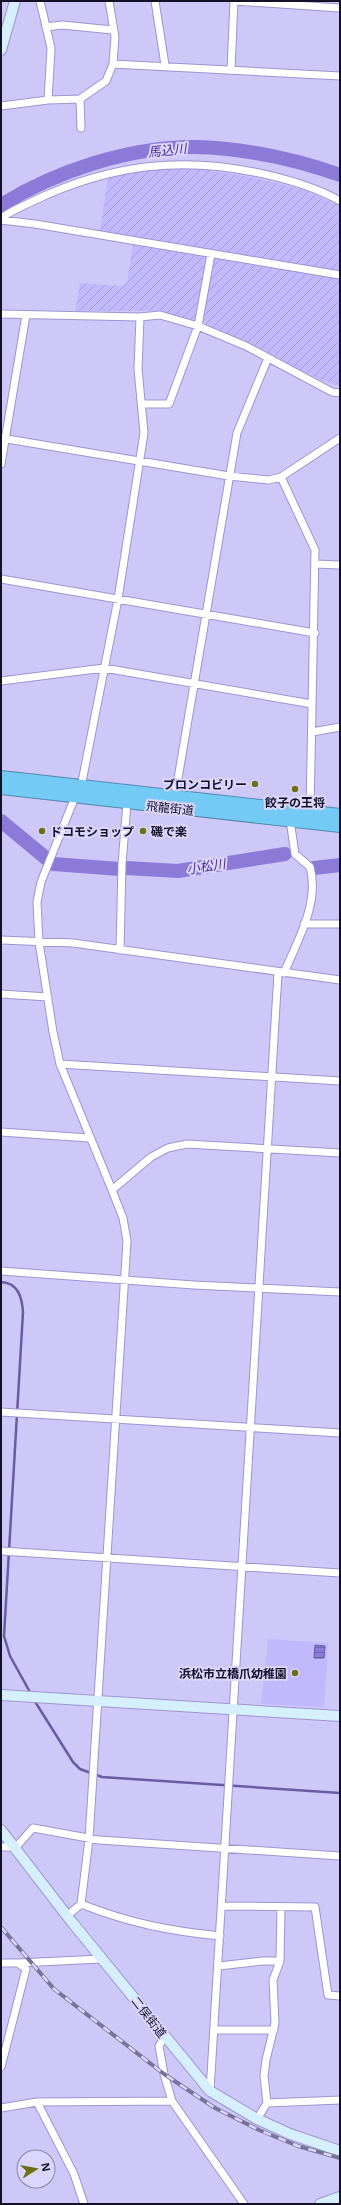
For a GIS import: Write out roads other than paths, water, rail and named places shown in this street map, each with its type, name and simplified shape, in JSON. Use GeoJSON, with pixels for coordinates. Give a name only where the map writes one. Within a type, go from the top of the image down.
{"type":"FeatureCollection","features":[{"type":"Feature","properties":{"kind":"highway","name":"飛龍街道"},"geometry":{"type":"LineString","coordinates":[[1,777],[127,803],[340,826]]}},
{"type":"Feature","properties":{"kind":"highway","name":"飛龍街道"},"geometry":{"type":"LineString","coordinates":[[1,788],[175,796],[340,815]]}},
{"type":"Feature","properties":{"kind":"street"},"geometry":{"type":"LineString","coordinates":[[1,49],[16,1]]}},
{"type":"Feature","properties":{"kind":"street"},"geometry":{"type":"LineString","coordinates":[[40,1],[51,48],[48,100]]}},
{"type":"Feature","properties":{"kind":"street"},"geometry":{"type":"LineString","coordinates":[[1,106],[48,100],[80,99],[106,81],[113,64],[115,37],[109,1]]}},
{"type":"Feature","properties":{"kind":"street"},"geometry":{"type":"LineString","coordinates":[[155,1],[165,65]]}},
{"type":"Feature","properties":{"kind":"street"},"geometry":{"type":"LineString","coordinates":[[231,70],[234,1],[340,8]]}},
{"type":"Feature","properties":{"kind":"street"},"geometry":{"type":"LineString","coordinates":[[46,27],[62,25],[113,30]]}},
{"type":"Feature","properties":{"kind":"street"},"geometry":{"type":"LineString","coordinates":[[113,64],[165,65],[340,76]]}},
{"type":"Feature","properties":{"kind":"street"},"geometry":{"type":"LineString","coordinates":[[80,99],[81,128]]}},
{"type":"Feature","properties":{"kind":"street"},"geometry":{"type":"LineString","coordinates":[[1,219],[29,203],[77,182],[117,171],[153,165],[204,164],[236,168],[311,187],[340,201]]}},
{"type":"Feature","properties":{"kind":"street"},"geometry":{"type":"LineString","coordinates":[[1,219],[340,275]]}},
{"type":"Feature","properties":{"kind":"street"},"geometry":{"type":"LineString","coordinates":[[142,404],[169,404],[198,326],[211,254]]}},
{"type":"Feature","properties":{"kind":"street"},"geometry":{"type":"LineString","coordinates":[[1,314],[140,317],[160,315],[198,326],[268,358],[332,392],[340,393]]}},
{"type":"Feature","properties":{"kind":"street"},"geometry":{"type":"LineString","coordinates":[[1,464],[3,438],[26,315]]}},
{"type":"Feature","properties":{"kind":"street"},"geometry":{"type":"LineString","coordinates":[[67,1916],[81,1904],[89,1839],[127,1241],[123,1218],[60,1064],[52,1032],[39,942],[37,902],[41,882],[78,792],[118,599],[141,460],[144,433],[138,369],[140,317]]}},
{"type":"Feature","properties":{"kind":"street"},"geometry":{"type":"LineString","coordinates":[[175,796],[237,433],[268,358]]}},
{"type":"Feature","properties":{"kind":"street"},"geometry":{"type":"LineString","coordinates":[[3,438],[230,476],[269,480],[281,476],[340,438]]}},
{"type":"Feature","properties":{"kind":"street"},"geometry":{"type":"LineString","coordinates":[[281,476],[315,550],[315,633],[310,812]]}},
{"type":"Feature","properties":{"kind":"street"},"geometry":{"type":"LineString","coordinates":[[315,564],[340,565]]}},
{"type":"Feature","properties":{"kind":"street"},"geometry":{"type":"LineString","coordinates":[[1,579],[315,633]]}},
{"type":"Feature","properties":{"kind":"street"},"geometry":{"type":"LineString","coordinates":[[1,681],[104,668],[312,704]]}},
{"type":"Feature","properties":{"kind":"street"},"geometry":{"type":"LineString","coordinates":[[312,732],[340,727]]}},
{"type":"Feature","properties":{"kind":"street"},"geometry":{"type":"LineString","coordinates":[[120,950],[122,864],[127,803]]}},
{"type":"Feature","properties":{"kind":"street"},"geometry":{"type":"LineString","coordinates":[[210,2091],[230,1781],[266,1149],[272,1077],[281,973],[304,924],[313,893],[312,874],[306,861],[295,854],[290,820]]}},
{"type":"Feature","properties":{"kind":"street"},"geometry":{"type":"LineString","coordinates":[[304,924],[340,924]]}},
{"type":"Feature","properties":{"kind":"street"},"geometry":{"type":"LineString","coordinates":[[1,940],[73,943],[340,980]]}},
{"type":"Feature","properties":{"kind":"street"},"geometry":{"type":"LineString","coordinates":[[1,994],[48,997]]}},
{"type":"Feature","properties":{"kind":"street"},"geometry":{"type":"LineString","coordinates":[[60,1064],[340,1081]]}},
{"type":"Feature","properties":{"kind":"street"},"geometry":{"type":"LineString","coordinates":[[1,1132],[89,1138]]}},
{"type":"Feature","properties":{"kind":"street"},"geometry":{"type":"LineString","coordinates":[[112,1190],[151,1157],[168,1148],[187,1144],[340,1153]]}},
{"type":"Feature","properties":{"kind":"street"},"geometry":{"type":"LineString","coordinates":[[1,1271],[124,1280],[340,1292]]}},
{"type":"Feature","properties":{"kind":"street"},"geometry":{"type":"LineString","coordinates":[[1,1412],[340,1433]]}},
{"type":"Feature","properties":{"kind":"street"},"geometry":{"type":"LineString","coordinates":[[2,1551],[340,1573]]}},
{"type":"Feature","properties":{"kind":"street"},"geometry":{"type":"LineString","coordinates":[[1,1695],[340,1716]]}},
{"type":"Feature","properties":{"kind":"street"},"geometry":{"type":"LineString","coordinates":[[1,1847],[16,1847],[33,1828],[89,1839],[340,1856]]}},
{"type":"Feature","properties":{"kind":"street","name":"二俣街道"},"geometry":{"type":"LineString","coordinates":[[1,1830],[16,1847],[16,1851],[164,2038],[210,2091],[257,2119],[290,2134],[340,2151]]}},
{"type":"Feature","properties":{"kind":"street"},"geometry":{"type":"LineString","coordinates":[[81,1904],[115,1916],[170,1931],[220,1936]]}},
{"type":"Feature","properties":{"kind":"street"},"geometry":{"type":"LineString","coordinates":[[222,1906],[315,1907],[328,1996],[340,1996]]}},
{"type":"Feature","properties":{"kind":"street"},"geometry":{"type":"LineString","coordinates":[[257,2119],[267,2103],[265,2065],[274,2030],[273,1980],[280,1962],[281,1906]]}},
{"type":"Feature","properties":{"kind":"street"},"geometry":{"type":"LineString","coordinates":[[1,1963],[101,1958]]}},
{"type":"Feature","properties":{"kind":"street"},"geometry":{"type":"LineString","coordinates":[[219,1966],[263,1961],[280,1962]]}},
{"type":"Feature","properties":{"kind":"street"},"geometry":{"type":"LineString","coordinates":[[1,2067],[26,1969],[18,1963]]}},
{"type":"Feature","properties":{"kind":"street"},"geometry":{"type":"LineString","coordinates":[[214,2030],[274,2030]]}},
{"type":"Feature","properties":{"kind":"street"},"geometry":{"type":"LineString","coordinates":[[164,2038],[159,2046],[164,2074],[172,2101],[244,2204]]}},
{"type":"Feature","properties":{"kind":"street"},"geometry":{"type":"LineString","coordinates":[[267,2103],[340,2100]]}},
{"type":"Feature","properties":{"kind":"street"},"geometry":{"type":"LineString","coordinates":[[1,2108],[38,2102],[172,2101]]}},
{"type":"Feature","properties":{"kind":"street"},"geometry":{"type":"LineString","coordinates":[[38,2102],[74,2174],[84,2204]]}},
{"type":"Feature","properties":{"kind":"street"},"geometry":{"type":"LineString","coordinates":[[320,2204],[340,2197]]}},
{"type":"Feature","properties":{"kind":"waterway","name":"馬込川"},"geometry":{"type":"LineString","coordinates":[[1,205],[45,182],[94,163],[119,156],[169,148],[194,147],[249,152],[286,159],[340,175]]}},
{"type":"Feature","properties":{"kind":"waterway","name":"小松川"},"geometry":{"type":"LineString","coordinates":[[1,821],[47,859]]}},
{"type":"Feature","properties":{"kind":"waterway","name":"小松川"},"geometry":{"type":"LineString","coordinates":[[126,868],[178,871],[285,854]]}},
{"type":"Feature","properties":{"kind":"waterway","name":"小松川"},"geometry":{"type":"LineString","coordinates":[[53,864],[120,869]]}},
{"type":"Feature","properties":{"kind":"waterway","name":"小松川"},"geometry":{"type":"LineString","coordinates":[[314,868],[340,865]]}},
{"type":"Feature","properties":{"kind":"waterway"},"geometry":{"type":"LineString","coordinates":[[1,1282],[11,1285],[18,1292],[22,1301],[23,1312],[4,1636],[10,1656],[31,1694]]}},
{"type":"Feature","properties":{"kind":"waterway"},"geometry":{"type":"LineString","coordinates":[[34,1700],[73,1762],[80,1769],[102,1777],[340,1793]]}},
{"type":"Feature","properties":{"kind":"railway"},"geometry":{"type":"LineString","coordinates":[[1,1927],[54,1989],[164,2074],[215,2108],[259,2130],[298,2146],[340,2158]]}},
{"type":"Feature","properties":{"kind":"place","name":"ブロンコビリー"},"geometry":{"type":"Point","coordinates":[255,784]}},
{"type":"Feature","properties":{"kind":"place","name":"餃子の王将"},"geometry":{"type":"Point","coordinates":[295,789]}},
{"type":"Feature","properties":{"kind":"place","name":"ドコモショップ"},"geometry":{"type":"Point","coordinates":[42,831]}},
{"type":"Feature","properties":{"kind":"place","name":"磯で楽"},"geometry":{"type":"Point","coordinates":[143,831]}},
{"type":"Feature","properties":{"kind":"place","name":"浜松市立橋爪幼稚園"},"geometry":{"type":"Point","coordinates":[295,1673]}}]}
